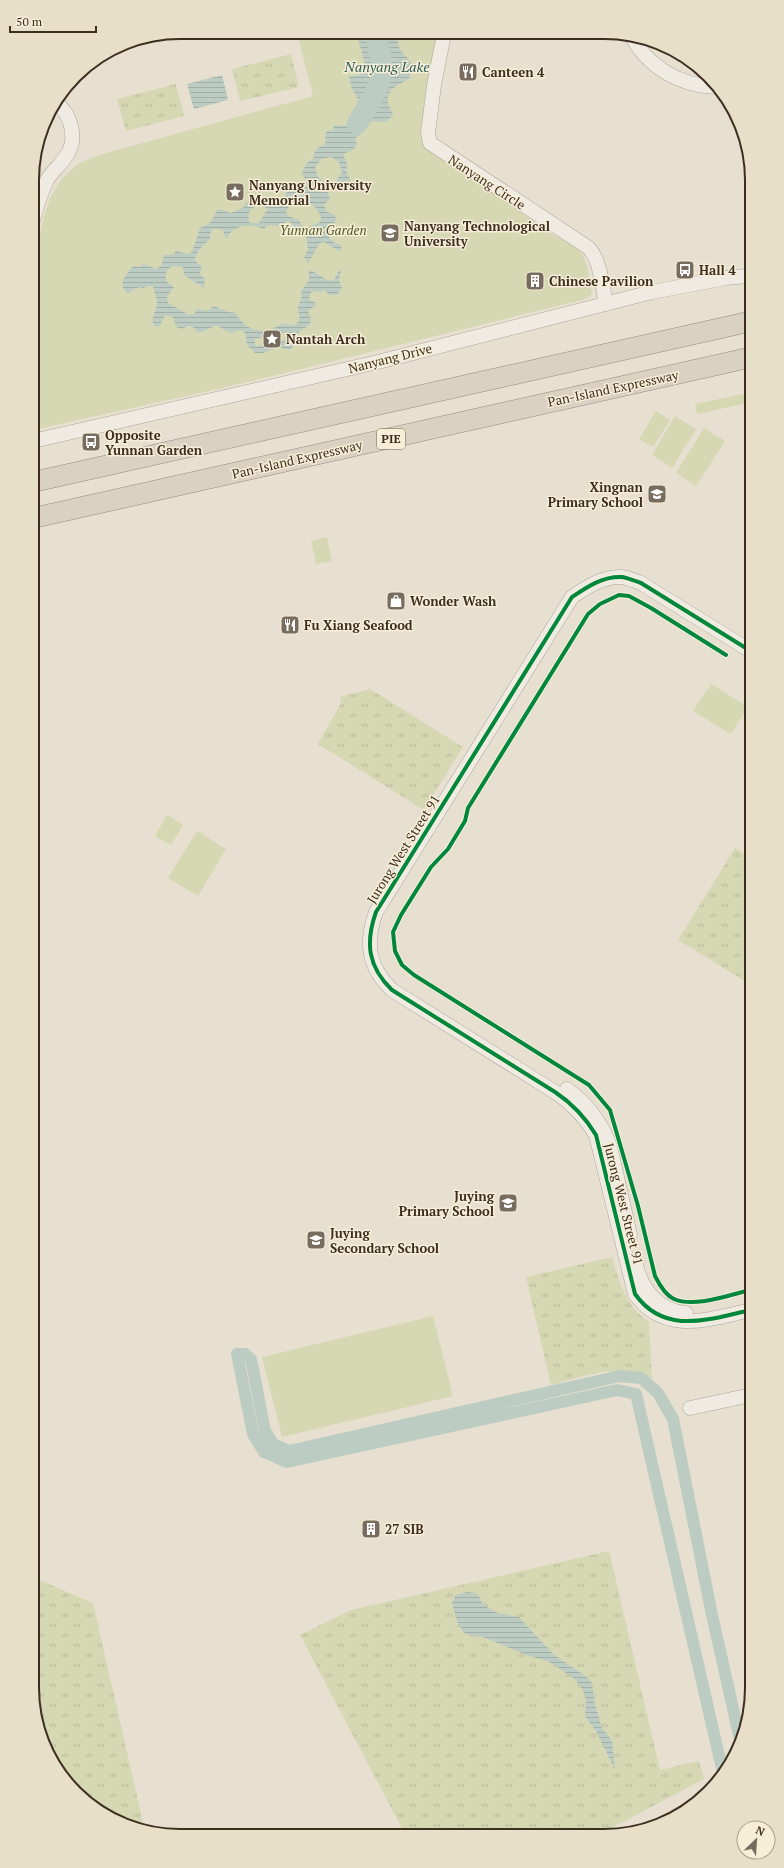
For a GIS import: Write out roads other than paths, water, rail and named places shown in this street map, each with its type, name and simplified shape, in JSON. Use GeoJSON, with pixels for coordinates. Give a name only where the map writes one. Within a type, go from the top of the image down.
{"type":"FeatureCollection","features":[{"type":"Feature","properties":{"kind":"highway"},"geometry":{"type":"LineString","coordinates":[[39,481],[745,323]]}},
{"type":"Feature","properties":{"kind":"highway","name":"Pan-Island Expressway"},"geometry":{"type":"LineString","coordinates":[[39,517],[745,360]]}},
{"type":"Feature","properties":{"kind":"street","name":"Nanyang Circle"},"geometry":{"type":"LineString","coordinates":[[443,39],[434,86],[428,137],[430,143],[435,148],[579,241],[593,253],[606,304]]}},
{"type":"Feature","properties":{"kind":"street"},"geometry":{"type":"LineString","coordinates":[[637,43],[648,60],[663,71],[682,81],[700,86],[710,87]]}},
{"type":"Feature","properties":{"kind":"street"},"geometry":{"type":"LineString","coordinates":[[39,199],[48,178],[68,153],[71,143],[73,132],[63,109],[60,107]]}},
{"type":"Feature","properties":{"kind":"street","name":"Nanyang Drive"},"geometry":{"type":"LineString","coordinates":[[39,440],[382,361],[666,290],[726,278],[745,276]]}},
{"type":"Feature","properties":{"kind":"street","name":"Jurong West Street 91"},"geometry":{"type":"LineString","coordinates":[[745,648],[640,583],[623,577],[602,580],[587,587],[572,597],[376,912],[370,929],[370,944],[373,962],[381,979],[392,990],[555,1092],[571,1103],[585,1118],[596,1135],[635,1294],[643,1305],[653,1312],[671,1320],[692,1322],[745,1311]]}},
{"type":"Feature","properties":{"kind":"street","name":"Jurong West Street 91"},"geometry":{"type":"LineString","coordinates":[[745,658],[638,591],[623,586],[605,587],[592,594],[580,603],[384,915],[378,931],[378,946],[381,960],[389,974],[410,991],[568,1090],[584,1102],[605,1132],[610,1146],[637,1269],[645,1289],[651,1298],[675,1312],[692,1314],[745,1301]]}},
{"type":"Feature","properties":{"kind":"street"},"geometry":{"type":"LineString","coordinates":[[690,1408],[745,1396]]}},
{"type":"Feature","properties":{"kind":"water","name":"Nanyang Lake"},"geometry":{"type":"Polygon","coordinates":[[[358,39],[398,39],[400,49],[413,67],[409,79],[394,88],[389,94],[388,103],[393,115],[386,122],[370,121],[358,112],[358,99],[352,89],[349,77],[361,74],[360,70],[366,68],[358,39]]]}},
{"type":"Feature","properties":{"kind":"water"},"geometry":{"type":"Polygon","coordinates":[[[222,75],[228,100],[194,109],[187,84],[222,75]]]}},
{"type":"Feature","properties":{"kind":"water"},"geometry":{"type":"Polygon","coordinates":[[[353,121],[362,129],[359,136],[355,138],[357,144],[353,150],[343,154],[347,164],[346,171],[350,179],[348,185],[336,185],[328,188],[327,191],[330,199],[324,205],[327,212],[335,215],[336,220],[330,229],[329,237],[335,243],[342,246],[340,252],[324,242],[320,243],[308,263],[304,257],[308,250],[306,235],[297,231],[288,221],[279,226],[267,225],[264,229],[254,226],[238,227],[230,233],[227,238],[224,236],[224,231],[220,229],[213,229],[210,233],[210,240],[200,248],[195,260],[202,268],[200,273],[202,277],[205,278],[204,288],[184,275],[183,267],[172,266],[168,269],[166,274],[166,281],[174,287],[167,297],[168,303],[189,315],[194,314],[197,309],[207,311],[214,306],[228,312],[236,313],[245,325],[254,330],[264,331],[283,324],[294,325],[298,321],[300,318],[298,306],[301,300],[301,291],[309,280],[309,269],[329,281],[334,280],[339,270],[341,271],[339,280],[342,288],[337,295],[330,295],[324,290],[320,292],[311,292],[309,299],[317,304],[308,311],[311,321],[308,326],[296,335],[293,347],[289,350],[280,347],[262,353],[255,353],[247,345],[246,336],[244,332],[240,330],[233,332],[226,331],[216,325],[202,332],[197,332],[193,327],[187,326],[183,329],[178,328],[175,324],[174,318],[166,315],[158,327],[154,325],[153,317],[157,305],[157,299],[153,286],[143,288],[139,287],[128,293],[124,290],[123,283],[125,276],[131,269],[134,266],[139,267],[143,264],[156,269],[162,265],[164,255],[173,255],[176,251],[188,254],[192,252],[200,228],[210,223],[218,209],[231,213],[243,208],[246,203],[252,201],[263,201],[270,197],[280,203],[284,201],[287,191],[297,188],[301,191],[307,185],[302,173],[306,164],[313,158],[316,149],[325,144],[326,132],[330,130],[333,131],[334,125],[348,126],[353,121]],[[331,157],[321,159],[315,168],[318,177],[326,183],[336,181],[342,172],[339,162],[331,157]],[[304,198],[290,203],[286,213],[288,216],[299,220],[302,226],[307,228],[320,222],[321,217],[316,208],[304,198]],[[259,205],[251,209],[249,214],[248,217],[250,223],[259,223],[267,210],[267,208],[259,205]],[[285,332],[254,339],[256,346],[286,339],[285,332]]]}},
{"type":"Feature","properties":{"kind":"water"},"geometry":{"type":"Polygon","coordinates":[[[467,1592],[474,1593],[479,1596],[482,1603],[498,1613],[519,1617],[553,1654],[587,1677],[592,1683],[595,1704],[602,1728],[612,1741],[615,1770],[596,1731],[585,1716],[586,1702],[583,1690],[575,1679],[548,1661],[529,1656],[483,1637],[468,1635],[463,1632],[456,1619],[452,1602],[456,1595],[467,1592]]]}},
{"type":"Feature","properties":{"kind":"waterway"},"geometry":{"type":"LineString","coordinates":[[357,124],[373,97],[381,75],[382,63],[377,39]]}},
{"type":"Feature","properties":{"kind":"waterway"},"geometry":{"type":"LineString","coordinates":[[721,1766],[636,1394],[617,1390],[287,1462],[264,1452],[253,1434],[237,1354],[245,1354],[251,1359],[265,1431],[273,1444],[289,1451],[620,1376],[641,1378],[658,1393],[673,1419],[712,1615],[738,1732]]}},
{"type":"Feature","properties":{"kind":"place","name":"Canteen 4"},"geometry":{"type":"Point","coordinates":[468,72]}},
{"type":"Feature","properties":{"kind":"place","name":"Nanyang University Memorial"},"geometry":{"type":"Point","coordinates":[235,192]}},
{"type":"Feature","properties":{"kind":"place","name":"Nanyang Technological University"},"geometry":{"type":"Point","coordinates":[390,233]}},
{"type":"Feature","properties":{"kind":"place","name":"Hall 4"},"geometry":{"type":"Point","coordinates":[685,270]}},
{"type":"Feature","properties":{"kind":"place","name":"Chinese Pavilion"},"geometry":{"type":"Point","coordinates":[535,281]}},
{"type":"Feature","properties":{"kind":"place","name":"Nantah Arch"},"geometry":{"type":"Point","coordinates":[272,339]}},
{"type":"Feature","properties":{"kind":"place","name":"Opposite Yunnan Garden"},"geometry":{"type":"Point","coordinates":[91,442]}},
{"type":"Feature","properties":{"kind":"place","name":"Xingnan Primary School"},"geometry":{"type":"Point","coordinates":[657,494]}},
{"type":"Feature","properties":{"kind":"place","name":"Wonder Wash"},"geometry":{"type":"Point","coordinates":[396,601]}},
{"type":"Feature","properties":{"kind":"place","name":"Fu Xiang Seafood"},"geometry":{"type":"Point","coordinates":[290,625]}},
{"type":"Feature","properties":{"kind":"place","name":"Juying Primary School"},"geometry":{"type":"Point","coordinates":[508,1203]}},
{"type":"Feature","properties":{"kind":"place","name":"Juying Secondary School"},"geometry":{"type":"Point","coordinates":[316,1240]}},
{"type":"Feature","properties":{"kind":"place","name":"27 SIB"},"geometry":{"type":"Point","coordinates":[371,1529]}},
{"type":"Feature","properties":{"kind":"park label","name":"Yunnan Garden"},"geometry":{"type":"Point","coordinates":[323,230]}}]}
